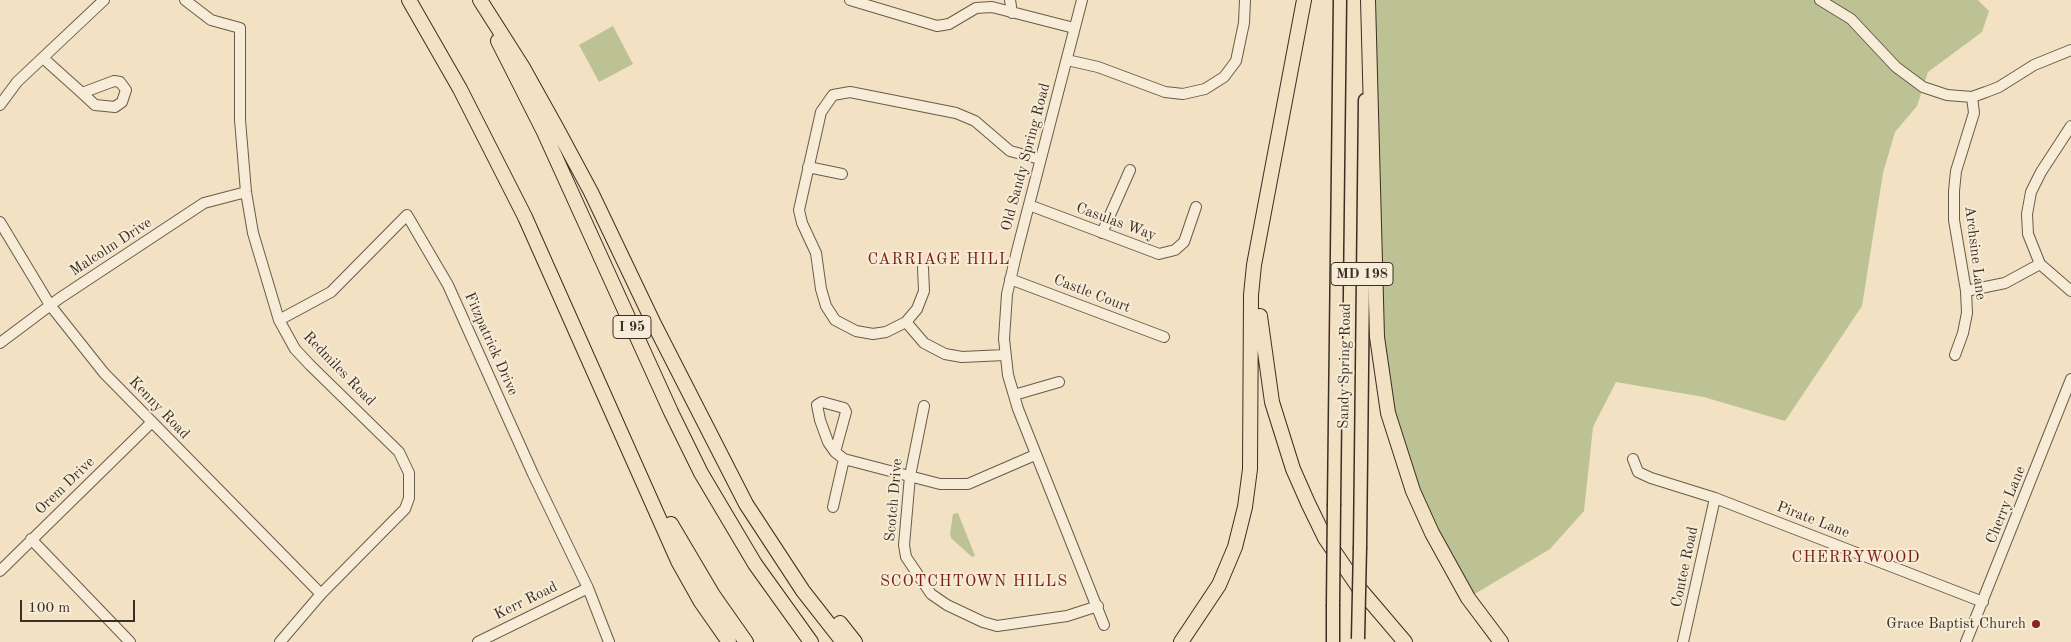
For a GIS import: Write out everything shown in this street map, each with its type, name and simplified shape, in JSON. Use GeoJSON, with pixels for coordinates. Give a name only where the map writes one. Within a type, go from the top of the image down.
{"type":"FeatureCollection","features":[{"type":"Feature","properties":{"kind":"highway"},"geometry":{"type":"LineString","coordinates":[[409,0],[492,150],[623,433],[678,561],[701,602],[729,642]]}},
{"type":"Feature","properties":{"kind":"highway","name":"I 95"},"geometry":{"type":"LineString","coordinates":[[475,0],[544,132],[671,412],[701,473],[755,564],[811,642]]}},
{"type":"Feature","properties":{"kind":"highway"},"geometry":{"type":"LineString","coordinates":[[480,0],[522,66],[556,127],[746,504],[775,550],[843,642]]}},
{"type":"Feature","properties":{"kind":"highway"},"geometry":{"type":"LineString","coordinates":[[1181,642],[1207,605],[1223,576],[1235,547],[1245,507],[1250,448],[1252,295],[1258,237],[1304,0]]}},
{"type":"Feature","properties":{"kind":"highway"},"geometry":{"type":"LineString","coordinates":[[1367,0],[1376,318],[1381,373],[1388,413],[1410,482],[1432,532],[1468,598],[1501,642]]}},
{"type":"Feature","properties":{"kind":"highway"},"geometry":{"type":"LineString","coordinates":[[1265,203],[1259,265],[1260,328],[1272,402],[1280,432],[1293,469],[1326,538],[1359,588],[1405,642]]}},
{"type":"Feature","properties":{"kind":"highway"},"geometry":{"type":"LineString","coordinates":[[694,402],[726,459],[780,546],[855,642]]}},
{"type":"Feature","properties":{"kind":"highway"},"geometry":{"type":"LineString","coordinates":[[623,433],[683,547],[746,642]]}},
{"type":"Feature","properties":{"kind":"main road","name":"Sandy Spring Road"},"geometry":{"type":"LineString","coordinates":[[1333,642],[1340,0]]}},
{"type":"Feature","properties":{"kind":"main road","name":"Sandy Spring Road"},"geometry":{"type":"LineString","coordinates":[[1358,640],[1367,0]]}},
{"type":"Feature","properties":{"kind":"street"},"geometry":{"type":"LineString","coordinates":[[0,105],[17,82],[104,0]]}},
{"type":"Feature","properties":{"kind":"street","name":"Redmiles Road"},"geometry":{"type":"LineString","coordinates":[[185,0],[211,20],[240,28],[240,120],[246,192],[253,234],[279,320],[295,348],[310,365],[399,452],[409,473],[409,498],[405,509],[321,594],[280,642]]}},
{"type":"Feature","properties":{"kind":"street"},"geometry":{"type":"LineString","coordinates":[[850,0],[937,26],[949,24],[976,8],[992,7],[1074,28]]}},
{"type":"Feature","properties":{"kind":"street"},"geometry":{"type":"LineString","coordinates":[[1010,0],[1012,12]]}},
{"type":"Feature","properties":{"kind":"street","name":"Old Sandy Spring Road"},"geometry":{"type":"LineString","coordinates":[[1082,0],[1010,280],[1005,317],[1005,355],[1014,395],[1035,455],[1098,606],[1104,625]]}},
{"type":"Feature","properties":{"kind":"street"},"geometry":{"type":"LineString","coordinates":[[1067,60],[1098,67],[1165,92],[1183,94],[1205,90],[1224,77],[1236,61],[1244,23],[1245,0]]}},
{"type":"Feature","properties":{"kind":"street"},"geometry":{"type":"LineString","coordinates":[[1820,0],[1851,19],[1896,67],[1924,87],[1947,95],[1972,97],[1998,88],[2034,65],[2071,50]]}},
{"type":"Feature","properties":{"kind":"street"},"geometry":{"type":"LineString","coordinates":[[43,58],[82,93]]}},
{"type":"Feature","properties":{"kind":"street"},"geometry":{"type":"LineString","coordinates":[[923,268],[923,296],[917,309],[906,322],[886,332],[866,334],[842,324],[830,313],[821,289],[816,253],[800,216],[800,203],[820,112],[833,95],[844,92],[962,115],[982,126],[1010,151],[1040,159]]}},
{"type":"Feature","properties":{"kind":"street","name":"Archsine Lane"},"geometry":{"type":"LineString","coordinates":[[1955,355],[1967,313],[1966,291],[1954,220],[1954,191],[1956,171],[1974,113],[1972,97]]}},
{"type":"Feature","properties":{"kind":"street"},"geometry":{"type":"LineString","coordinates":[[2071,126],[2041,172],[2031,192],[2027,214],[2028,234],[2040,264],[2071,291]]}},
{"type":"Feature","properties":{"kind":"street"},"geometry":{"type":"LineString","coordinates":[[808,167],[842,174]]}},
{"type":"Feature","properties":{"kind":"street"},"geometry":{"type":"LineString","coordinates":[[1102,233],[1130,170]]}},
{"type":"Feature","properties":{"kind":"street","name":"Malcolm Drive"},"geometry":{"type":"LineString","coordinates":[[0,343],[50,305],[204,203],[246,192]]}},
{"type":"Feature","properties":{"kind":"street","name":"Casulas Way"},"geometry":{"type":"LineString","coordinates":[[1028,205],[1159,254],[1166,254],[1175,250],[1184,242],[1196,207]]}},
{"type":"Feature","properties":{"kind":"street","name":"Fitzpatrick Drive"},"geometry":{"type":"LineString","coordinates":[[279,320],[331,292],[407,215],[441,270],[525,456],[588,588],[609,642]]}},
{"type":"Feature","properties":{"kind":"street","name":"Kenny Road"},"geometry":{"type":"LineString","coordinates":[[0,222],[50,305],[104,373],[321,594]]}},
{"type":"Feature","properties":{"kind":"street"},"geometry":{"type":"LineString","coordinates":[[1966,291],[2005,283],[2040,264]]}},
{"type":"Feature","properties":{"kind":"street","name":"Castle Court"},"geometry":{"type":"LineString","coordinates":[[1010,280],[1164,337]]}},
{"type":"Feature","properties":{"kind":"street"},"geometry":{"type":"LineString","coordinates":[[906,322],[924,343],[946,354],[962,357],[1005,355]]}},
{"type":"Feature","properties":{"kind":"street","name":"Cherry Lane"},"geometry":{"type":"LineString","coordinates":[[1966,642],[2071,379]]}},
{"type":"Feature","properties":{"kind":"street"},"geometry":{"type":"LineString","coordinates":[[1014,395],[1058,382]]}},
{"type":"Feature","properties":{"kind":"street"},"geometry":{"type":"LineString","coordinates":[[835,452],[846,412],[841,406],[822,402],[817,405],[828,442],[835,452],[844,459],[940,484],[960,485],[1035,455]]}},
{"type":"Feature","properties":{"kind":"street","name":"Scotch Drive"},"geometry":{"type":"LineString","coordinates":[[924,406],[910,476],[904,545],[905,554],[932,594],[942,602],[983,622],[1003,626],[1067,616],[1098,606]]}},
{"type":"Feature","properties":{"kind":"street","name":"Orem Drive"},"geometry":{"type":"LineString","coordinates":[[0,571],[151,423]]}},
{"type":"Feature","properties":{"kind":"street"},"geometry":{"type":"LineString","coordinates":[[833,506],[844,459]]}},
{"type":"Feature","properties":{"kind":"street","name":"Pirate Lane"},"geometry":{"type":"LineString","coordinates":[[1634,459],[1638,472],[1715,498],[1983,602]]}},
{"type":"Feature","properties":{"kind":"street","name":"Contee Road"},"geometry":{"type":"LineString","coordinates":[[1683,642],[1715,498]]}},
{"type":"Feature","properties":{"kind":"street"},"geometry":{"type":"LineString","coordinates":[[31,540],[130,642]]}},
{"type":"Feature","properties":{"kind":"street","name":"Kerr Road"},"geometry":{"type":"LineString","coordinates":[[478,642],[588,588]]}},
{"type":"Feature","properties":{"kind":"green space"},"geometry":{"type":"Polygon","coordinates":[[[1368,0],[1978,0],[1989,11],[1982,32],[1928,72],[1917,106],[1895,132],[1883,173],[1862,306],[1785,421],[1704,397],[1616,382],[1593,427],[1584,511],[1550,549],[1468,598],[1432,533],[1381,373],[1368,0]]]}},
{"type":"Feature","properties":{"kind":"green space"},"geometry":{"type":"Polygon","coordinates":[[[613,26],[633,64],[599,82],[579,45],[613,26]]]}},
{"type":"Feature","properties":{"kind":"green space"},"geometry":{"type":"Polygon","coordinates":[[[958,513],[975,556],[972,557],[951,538],[953,514],[958,513]]]}},
{"type":"Feature","properties":{"kind":"place","name":"Grace Baptist Church"},"geometry":{"type":"Point","coordinates":[2036,624]}},
{"type":"Feature","properties":{"kind":"district","name":"CARRIAGE HILL"},"geometry":{"type":"Point","coordinates":[939,260]}},
{"type":"Feature","properties":{"kind":"district","name":"CHERRYWOOD"},"geometry":{"type":"Point","coordinates":[1856,558]}},
{"type":"Feature","properties":{"kind":"district","name":"SCOTCHTOWN HILLS"},"geometry":{"type":"Point","coordinates":[974,582]}}]}
